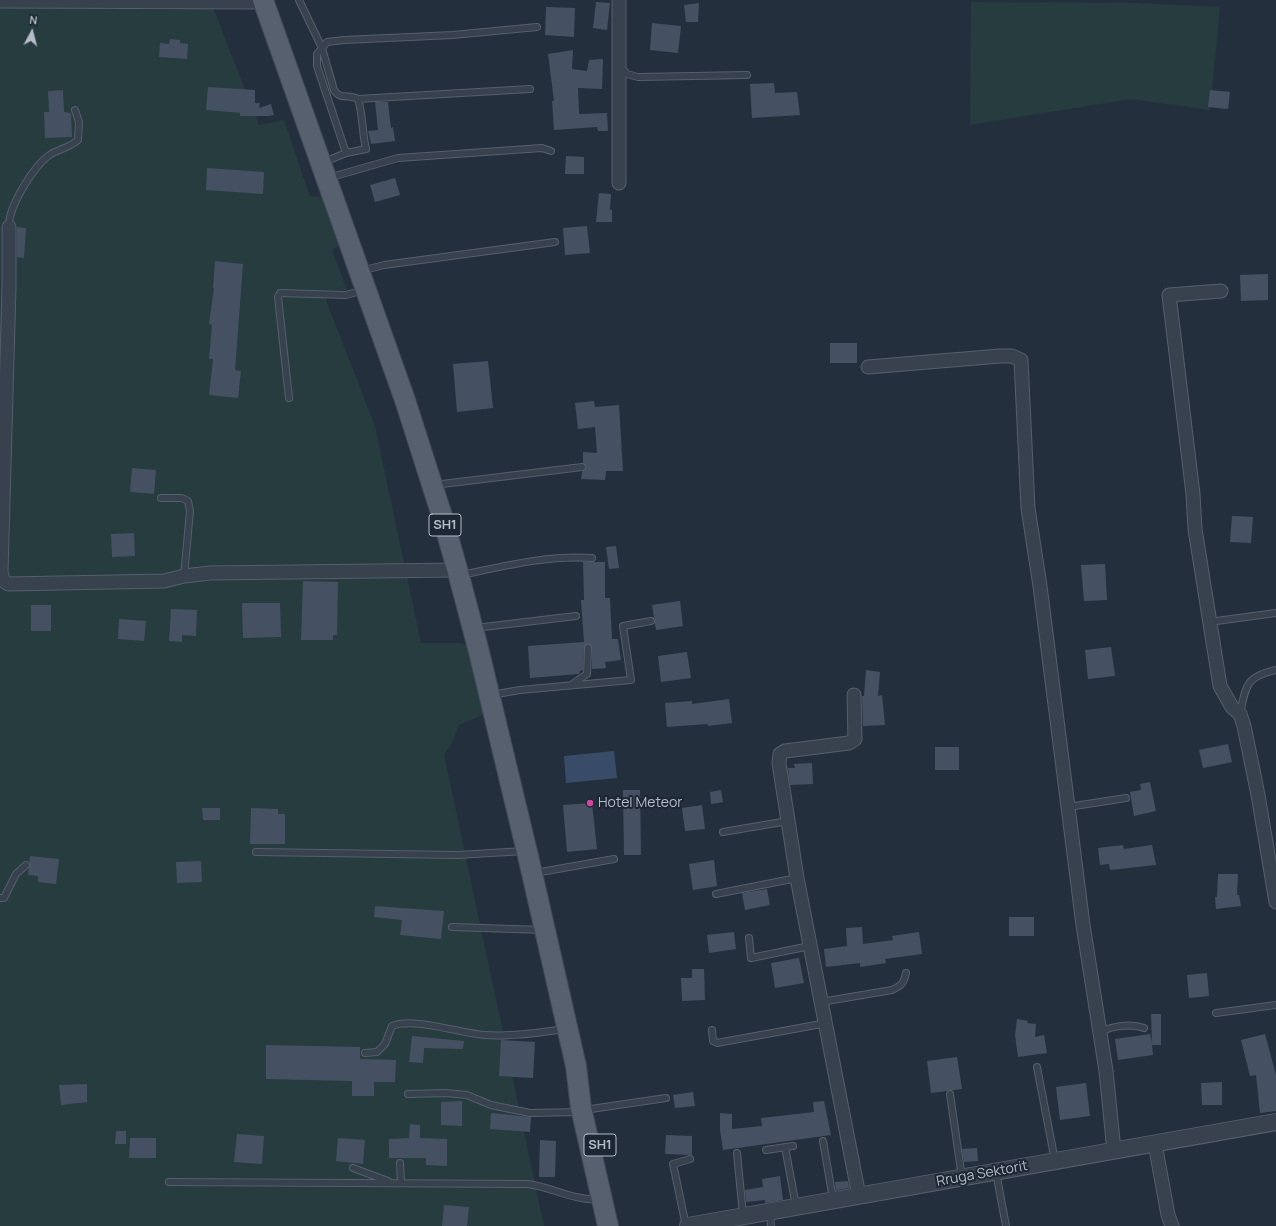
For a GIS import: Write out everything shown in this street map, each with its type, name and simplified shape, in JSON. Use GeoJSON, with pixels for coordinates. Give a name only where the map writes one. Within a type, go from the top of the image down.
{"type":"FeatureCollection","features":[{"type":"Feature","properties":{"kind":"main road","name":"SH1"},"geometry":{"type":"LineString","coordinates":[[263,1],[366,290],[433,486],[459,573],[490,696],[576,1066],[618,1226]]}},
{"type":"Feature","properties":{"kind":"main road","name":"SH1"},"geometry":{"type":"LineString","coordinates":[[587,1110],[608,1226]]}},
{"type":"Feature","properties":{"kind":"street"},"geometry":{"type":"LineString","coordinates":[[619,0],[619,183]]}},
{"type":"Feature","properties":{"kind":"street"},"geometry":{"type":"LineString","coordinates":[[0,1],[263,1]]}},
{"type":"Feature","properties":{"kind":"street"},"geometry":{"type":"LineString","coordinates":[[9,227],[9,287],[2,572],[3,580],[8,584],[156,581],[210,573],[459,573]]}},
{"type":"Feature","properties":{"kind":"street"},"geometry":{"type":"LineString","coordinates":[[1221,291],[1169,295],[1193,494],[1195,529],[1220,686],[1232,707],[1240,714],[1258,795],[1276,896]]}},
{"type":"Feature","properties":{"kind":"street"},"geometry":{"type":"LineString","coordinates":[[868,367],[1000,356],[1012,356],[1021,360],[1028,508],[1040,586],[1083,925],[1106,1071],[1114,1151]]}},
{"type":"Feature","properties":{"kind":"street"},"geometry":{"type":"LineString","coordinates":[[854,695],[856,737],[853,742],[793,749],[780,754],[779,763],[797,878],[821,1002],[827,1023],[859,1196]]}},
{"type":"Feature","properties":{"kind":"street","name":"Rruga Sektorit"},"geometry":{"type":"LineString","coordinates":[[687,1226],[743,1217],[771,1219],[796,1207],[1276,1122]]}},
{"type":"Feature","properties":{"kind":"street"},"geometry":{"type":"LineString","coordinates":[[1155,1144],[1168,1215],[1172,1226]]}},
{"type":"Feature","properties":{"kind":"lane"},"geometry":{"type":"LineString","coordinates":[[299,0],[322,48],[337,95],[342,97],[353,96],[358,99],[530,89]]}},
{"type":"Feature","properties":{"kind":"lane"},"geometry":{"type":"LineString","coordinates":[[346,153],[317,66],[317,54],[327,42],[453,35],[537,27]]}},
{"type":"Feature","properties":{"kind":"lane"},"geometry":{"type":"LineString","coordinates":[[619,64],[627,74],[638,77],[747,76]]}},
{"type":"Feature","properties":{"kind":"lane"},"geometry":{"type":"LineString","coordinates":[[323,171],[346,153],[366,148],[361,130],[361,112],[358,99]]}},
{"type":"Feature","properties":{"kind":"lane"},"geometry":{"type":"LineString","coordinates":[[9,227],[14,204],[37,166],[50,155],[75,144],[78,140],[79,122],[75,110]]}},
{"type":"Feature","properties":{"kind":"lane"},"geometry":{"type":"LineString","coordinates":[[323,171],[398,158],[542,148],[551,151]]}},
{"type":"Feature","properties":{"kind":"lane"},"geometry":{"type":"LineString","coordinates":[[359,271],[384,265],[555,242]]}},
{"type":"Feature","properties":{"kind":"lane"},"geometry":{"type":"LineString","coordinates":[[289,398],[278,297],[280,293],[346,295],[366,290]]}},
{"type":"Feature","properties":{"kind":"lane"},"geometry":{"type":"LineString","coordinates":[[433,486],[582,468]]}},
{"type":"Feature","properties":{"kind":"lane"},"geometry":{"type":"LineString","coordinates":[[161,498],[182,498],[188,501],[190,511],[184,576]]}},
{"type":"Feature","properties":{"kind":"lane"},"geometry":{"type":"LineString","coordinates":[[459,573],[547,558],[571,556],[592,558]]}},
{"type":"Feature","properties":{"kind":"lane"},"geometry":{"type":"LineString","coordinates":[[1209,622],[1276,613]]}},
{"type":"Feature","properties":{"kind":"lane"},"geometry":{"type":"LineString","coordinates":[[473,628],[576,616]]}},
{"type":"Feature","properties":{"kind":"lane"},"geometry":{"type":"LineString","coordinates":[[490,696],[571,685],[631,680],[624,626],[651,621]]}},
{"type":"Feature","properties":{"kind":"lane"},"geometry":{"type":"LineString","coordinates":[[571,685],[587,674],[588,648]]}},
{"type":"Feature","properties":{"kind":"lane"},"geometry":{"type":"LineString","coordinates":[[1240,714],[1244,695],[1250,681],[1261,674],[1276,670]]}},
{"type":"Feature","properties":{"kind":"lane"},"geometry":{"type":"LineString","coordinates":[[1068,807],[1126,798]]}},
{"type":"Feature","properties":{"kind":"lane"},"geometry":{"type":"LineString","coordinates":[[723,832],[788,821]]}},
{"type":"Feature","properties":{"kind":"lane"},"geometry":{"type":"LineString","coordinates":[[256,852],[458,855],[526,850]]}},
{"type":"Feature","properties":{"kind":"lane"},"geometry":{"type":"LineString","coordinates":[[532,873],[614,858]]}},
{"type":"Feature","properties":{"kind":"lane"},"geometry":{"type":"LineString","coordinates":[[0,898],[4,898],[16,874],[26,865]]}},
{"type":"Feature","properties":{"kind":"lane"},"geometry":{"type":"LineString","coordinates":[[716,894],[797,878]]}},
{"type":"Feature","properties":{"kind":"lane"},"geometry":{"type":"LineString","coordinates":[[452,926],[544,930]]}},
{"type":"Feature","properties":{"kind":"lane"},"geometry":{"type":"LineString","coordinates":[[749,938],[751,958],[810,946]]}},
{"type":"Feature","properties":{"kind":"lane"},"geometry":{"type":"LineString","coordinates":[[821,1002],[892,990],[900,987],[904,981],[906,973]]}},
{"type":"Feature","properties":{"kind":"lane"},"geometry":{"type":"LineString","coordinates":[[1216,1013],[1276,1005]]}},
{"type":"Feature","properties":{"kind":"lane"},"geometry":{"type":"LineString","coordinates":[[366,1053],[377,1052],[385,1044],[392,1026],[401,1022],[415,1022],[455,1031],[486,1035],[514,1034],[567,1028]]}},
{"type":"Feature","properties":{"kind":"lane"},"geometry":{"type":"LineString","coordinates":[[712,1030],[713,1041],[717,1042],[827,1023]]}},
{"type":"Feature","properties":{"kind":"lane"},"geometry":{"type":"LineString","coordinates":[[1100,1032],[1107,1029],[1132,1026],[1144,1028]]}},
{"type":"Feature","properties":{"kind":"lane"},"geometry":{"type":"LineString","coordinates":[[1037,1067],[1055,1161]]}},
{"type":"Feature","properties":{"kind":"lane"},"geometry":{"type":"LineString","coordinates":[[408,1094],[446,1093],[466,1096],[491,1105],[530,1113],[587,1110],[666,1098]]}},
{"type":"Feature","properties":{"kind":"lane"},"geometry":{"type":"LineString","coordinates":[[950,1094],[962,1178]]}},
{"type":"Feature","properties":{"kind":"lane"},"geometry":{"type":"LineString","coordinates":[[823,1141],[833,1201]]}},
{"type":"Feature","properties":{"kind":"lane"},"geometry":{"type":"LineString","coordinates":[[766,1150],[793,1146]]}},
{"type":"Feature","properties":{"kind":"lane"},"geometry":{"type":"LineString","coordinates":[[785,1147],[796,1207]]}},
{"type":"Feature","properties":{"kind":"lane"},"geometry":{"type":"LineString","coordinates":[[737,1153],[743,1217]]}},
{"type":"Feature","properties":{"kind":"lane"},"geometry":{"type":"LineString","coordinates":[[687,1226],[673,1164],[690,1159]]}},
{"type":"Feature","properties":{"kind":"lane"},"geometry":{"type":"LineString","coordinates":[[400,1163],[400,1183]]}},
{"type":"Feature","properties":{"kind":"lane"},"geometry":{"type":"LineString","coordinates":[[353,1168],[391,1183]]}},
{"type":"Feature","properties":{"kind":"lane"},"geometry":{"type":"LineString","coordinates":[[996,1172],[1006,1226]]}},
{"type":"Feature","properties":{"kind":"lane"},"geometry":{"type":"LineString","coordinates":[[168,1182],[528,1184],[541,1185],[587,1200],[602,1198]]}},
{"type":"Feature","properties":{"kind":"green space"},"geometry":{"type":"Polygon","coordinates":[[[0,0],[210,0],[259,125],[284,120],[310,196],[321,197],[339,246],[332,250],[347,290],[322,290],[375,426],[421,643],[461,643],[468,646],[483,715],[459,725],[452,743],[444,754],[544,1226],[0,1226],[0,0]]]}},
{"type":"Feature","properties":{"kind":"green space"},"geometry":{"type":"Polygon","coordinates":[[[971,2],[1139,3],[1220,7],[1210,110],[1131,99],[970,125],[971,2]]]}},
{"type":"Feature","properties":{"kind":"water"},"geometry":{"type":"Polygon","coordinates":[[[614,751],[617,778],[566,783],[564,756],[614,751]]]}},
{"type":"Feature","properties":{"kind":"building"},"geometry":{"type":"Polygon","coordinates":[[[596,2],[610,3],[607,30],[593,28],[596,2]]]}},
{"type":"Feature","properties":{"kind":"building"},"geometry":{"type":"Polygon","coordinates":[[[699,3],[698,22],[686,22],[684,5],[699,3]]]}},
{"type":"Feature","properties":{"kind":"building"},"geometry":{"type":"Polygon","coordinates":[[[546,7],[575,8],[574,37],[545,35],[546,7]]]}},
{"type":"Feature","properties":{"kind":"building"},"geometry":{"type":"Polygon","coordinates":[[[652,23],[681,26],[678,53],[650,50],[652,23]]]}},
{"type":"Feature","properties":{"kind":"building"},"geometry":{"type":"Polygon","coordinates":[[[170,39],[180,40],[180,43],[188,44],[187,59],[159,57],[160,43],[169,44],[170,39]]]}},
{"type":"Feature","properties":{"kind":"building"},"geometry":{"type":"Polygon","coordinates":[[[573,50],[572,69],[587,71],[589,60],[603,59],[602,89],[578,88],[579,114],[607,113],[608,131],[598,131],[597,127],[554,130],[552,101],[554,101],[548,54],[573,50]]]}},
{"type":"Feature","properties":{"kind":"building"},"geometry":{"type":"Polygon","coordinates":[[[774,83],[775,93],[797,92],[800,115],[752,118],[750,84],[774,83]]]}},
{"type":"Feature","properties":{"kind":"building"},"geometry":{"type":"Polygon","coordinates":[[[208,87],[255,90],[255,103],[260,103],[259,108],[271,104],[274,115],[240,116],[240,113],[242,113],[206,110],[208,87]]]}},
{"type":"Feature","properties":{"kind":"building"},"geometry":{"type":"Polygon","coordinates":[[[63,90],[64,112],[71,113],[72,137],[45,138],[44,112],[49,112],[48,91],[63,90]]]}},
{"type":"Feature","properties":{"kind":"building"},"geometry":{"type":"Polygon","coordinates":[[[1210,90],[1230,92],[1228,109],[1208,107],[1210,90]]]}},
{"type":"Feature","properties":{"kind":"building"},"geometry":{"type":"Polygon","coordinates":[[[375,102],[388,102],[391,128],[393,127],[395,141],[371,144],[368,131],[378,130],[375,102]]]}},
{"type":"Feature","properties":{"kind":"building"},"geometry":{"type":"Polygon","coordinates":[[[566,156],[584,157],[584,174],[565,174],[566,156]]]}},
{"type":"Feature","properties":{"kind":"building"},"geometry":{"type":"Polygon","coordinates":[[[207,168],[264,172],[263,194],[206,190],[207,168]]]}},
{"type":"Feature","properties":{"kind":"building"},"geometry":{"type":"Polygon","coordinates":[[[395,178],[400,195],[375,202],[370,185],[395,178]]]}},
{"type":"Feature","properties":{"kind":"building"},"geometry":{"type":"Polygon","coordinates":[[[599,193],[611,194],[610,210],[612,210],[612,222],[596,222],[599,193]]]}},
{"type":"Feature","properties":{"kind":"building"},"geometry":{"type":"Polygon","coordinates":[[[587,226],[590,253],[565,255],[563,228],[587,226]]]}},
{"type":"Feature","properties":{"kind":"building"},"geometry":{"type":"Polygon","coordinates":[[[17,227],[26,228],[24,258],[17,257],[17,227]]]}},
{"type":"Feature","properties":{"kind":"building"},"geometry":{"type":"Polygon","coordinates":[[[215,261],[243,264],[235,370],[241,371],[238,398],[209,395],[213,359],[209,359],[212,325],[209,324],[214,288],[215,261]]]}},
{"type":"Feature","properties":{"kind":"building"},"geometry":{"type":"Polygon","coordinates":[[[1268,274],[1268,300],[1241,301],[1240,275],[1268,274]]]}},
{"type":"Feature","properties":{"kind":"building"},"geometry":{"type":"Polygon","coordinates":[[[830,343],[857,343],[857,363],[830,363],[830,343]]]}},
{"type":"Feature","properties":{"kind":"building"},"geometry":{"type":"Polygon","coordinates":[[[488,361],[493,408],[457,412],[453,364],[488,361]]]}},
{"type":"Feature","properties":{"kind":"building"},"geometry":{"type":"Polygon","coordinates":[[[594,401],[595,407],[619,405],[623,471],[606,471],[605,480],[581,479],[582,472],[586,467],[583,463],[583,452],[597,453],[595,427],[578,429],[575,403],[594,401]]]}},
{"type":"Feature","properties":{"kind":"building"},"geometry":{"type":"Polygon","coordinates":[[[132,468],[156,470],[154,494],[130,492],[132,468]]]}},
{"type":"Feature","properties":{"kind":"building"},"geometry":{"type":"Polygon","coordinates":[[[1232,516],[1253,517],[1251,543],[1230,542],[1232,516]]]}},
{"type":"Feature","properties":{"kind":"building"},"geometry":{"type":"Polygon","coordinates":[[[134,533],[135,556],[112,557],[111,534],[134,533]]]}},
{"type":"Feature","properties":{"kind":"building"},"geometry":{"type":"Polygon","coordinates":[[[616,546],[619,568],[609,569],[606,547],[616,546]]]}},
{"type":"Feature","properties":{"kind":"building"},"geometry":{"type":"Polygon","coordinates":[[[583,562],[605,562],[605,598],[610,598],[612,639],[618,639],[621,660],[605,662],[606,668],[592,669],[592,648],[588,644],[584,647],[583,670],[580,671],[579,674],[530,678],[528,646],[584,642],[581,600],[584,600],[583,562]]]}},
{"type":"Feature","properties":{"kind":"building"},"geometry":{"type":"Polygon","coordinates":[[[1105,564],[1107,600],[1084,601],[1081,565],[1105,564]]]}},
{"type":"Feature","properties":{"kind":"building"},"geometry":{"type":"Polygon","coordinates":[[[303,581],[338,582],[337,635],[333,635],[333,640],[301,640],[303,581]]]}},
{"type":"Feature","properties":{"kind":"building"},"geometry":{"type":"Polygon","coordinates":[[[680,601],[683,626],[656,630],[652,605],[680,601]]]}},
{"type":"Feature","properties":{"kind":"building"},"geometry":{"type":"Polygon","coordinates":[[[242,603],[280,603],[281,637],[243,638],[242,603]]]}},
{"type":"Feature","properties":{"kind":"building"},"geometry":{"type":"Polygon","coordinates":[[[31,605],[51,605],[51,631],[31,631],[31,605]]]}},
{"type":"Feature","properties":{"kind":"building"},"geometry":{"type":"Polygon","coordinates":[[[171,609],[197,610],[196,636],[182,635],[182,642],[169,641],[171,609]]]}},
{"type":"Feature","properties":{"kind":"building"},"geometry":{"type":"Polygon","coordinates":[[[119,619],[146,621],[144,641],[118,639],[119,619]]]}},
{"type":"Feature","properties":{"kind":"building"},"geometry":{"type":"Polygon","coordinates":[[[1111,647],[1115,676],[1088,679],[1085,650],[1111,647]]]}},
{"type":"Feature","properties":{"kind":"building"},"geometry":{"type":"Polygon","coordinates":[[[687,652],[691,678],[661,682],[658,656],[687,652]]]}},
{"type":"Feature","properties":{"kind":"building"},"geometry":{"type":"Polygon","coordinates":[[[866,670],[880,672],[878,696],[882,695],[885,725],[863,726],[862,696],[864,696],[866,670]]]}},
{"type":"Feature","properties":{"kind":"building"},"geometry":{"type":"Polygon","coordinates":[[[729,699],[732,723],[708,726],[708,724],[667,727],[665,703],[692,701],[692,704],[729,699]]]}},
{"type":"Feature","properties":{"kind":"building"},"geometry":{"type":"Polygon","coordinates":[[[1228,744],[1232,762],[1203,768],[1199,750],[1228,744]]]}},
{"type":"Feature","properties":{"kind":"building"},"geometry":{"type":"Polygon","coordinates":[[[935,747],[959,747],[959,770],[935,770],[935,747]]]}},
{"type":"Feature","properties":{"kind":"building"},"geometry":{"type":"Polygon","coordinates":[[[812,763],[813,784],[790,785],[788,768],[795,768],[794,764],[812,763]]]}},
{"type":"Feature","properties":{"kind":"building"},"geometry":{"type":"Polygon","coordinates":[[[1150,782],[1156,811],[1134,816],[1130,792],[1141,790],[1140,784],[1150,782]]]}},
{"type":"Feature","properties":{"kind":"building"},"geometry":{"type":"Polygon","coordinates":[[[623,790],[640,790],[641,855],[624,855],[623,790]]]}},
{"type":"Feature","properties":{"kind":"building"},"geometry":{"type":"Polygon","coordinates":[[[721,790],[723,802],[711,804],[710,792],[721,790]]]}},
{"type":"Feature","properties":{"kind":"building"},"geometry":{"type":"Polygon","coordinates":[[[592,803],[597,849],[567,852],[563,805],[592,803]]]}},
{"type":"Feature","properties":{"kind":"building"},"geometry":{"type":"Polygon","coordinates":[[[702,805],[705,829],[685,831],[682,808],[702,805]]]}},
{"type":"Feature","properties":{"kind":"building"},"geometry":{"type":"Polygon","coordinates":[[[202,808],[220,808],[220,820],[203,820],[202,808]]]}},
{"type":"Feature","properties":{"kind":"building"},"geometry":{"type":"Polygon","coordinates":[[[251,808],[278,809],[278,814],[285,814],[285,844],[250,844],[251,808]]]}},
{"type":"Feature","properties":{"kind":"building"},"geometry":{"type":"Polygon","coordinates":[[[1123,845],[1124,849],[1152,845],[1156,865],[1110,870],[1109,864],[1100,865],[1098,848],[1123,845]]]}},
{"type":"Feature","properties":{"kind":"building"},"geometry":{"type":"Polygon","coordinates":[[[30,856],[59,859],[56,884],[38,882],[38,876],[28,875],[30,856]]]}},
{"type":"Feature","properties":{"kind":"building"},"geometry":{"type":"Polygon","coordinates":[[[714,860],[717,886],[693,890],[689,864],[714,860]]]}},
{"type":"Feature","properties":{"kind":"building"},"geometry":{"type":"Polygon","coordinates":[[[201,861],[202,882],[177,883],[176,862],[201,861]]]}},
{"type":"Feature","properties":{"kind":"building"},"geometry":{"type":"Polygon","coordinates":[[[1218,874],[1238,874],[1237,895],[1239,895],[1241,906],[1216,909],[1215,897],[1217,897],[1218,874]]]}},
{"type":"Feature","properties":{"kind":"building"},"geometry":{"type":"Polygon","coordinates":[[[767,889],[770,905],[745,910],[742,893],[767,889]]]}},
{"type":"Feature","properties":{"kind":"building"},"geometry":{"type":"Polygon","coordinates":[[[375,906],[444,911],[441,939],[400,935],[402,920],[374,917],[375,906]]]}},
{"type":"Feature","properties":{"kind":"building"},"geometry":{"type":"Polygon","coordinates":[[[1009,917],[1034,917],[1034,936],[1009,936],[1009,917]]]}},
{"type":"Feature","properties":{"kind":"building"},"geometry":{"type":"Polygon","coordinates":[[[862,927],[863,944],[893,940],[892,936],[919,932],[922,954],[885,959],[886,963],[860,967],[860,963],[826,967],[824,949],[847,946],[846,928],[862,927]]]}},
{"type":"Feature","properties":{"kind":"building"},"geometry":{"type":"Polygon","coordinates":[[[734,932],[736,949],[709,953],[707,935],[734,932]]]}},
{"type":"Feature","properties":{"kind":"building"},"geometry":{"type":"Polygon","coordinates":[[[799,958],[804,983],[775,988],[771,963],[799,958]]]}},
{"type":"Feature","properties":{"kind":"building"},"geometry":{"type":"Polygon","coordinates":[[[692,969],[704,969],[705,1000],[682,1001],[681,978],[692,978],[692,969]]]}},
{"type":"Feature","properties":{"kind":"building"},"geometry":{"type":"Polygon","coordinates":[[[1207,973],[1209,996],[1189,998],[1187,975],[1207,973]]]}},
{"type":"Feature","properties":{"kind":"building"},"geometry":{"type":"Polygon","coordinates":[[[1151,1014],[1161,1014],[1161,1045],[1152,1045],[1153,1055],[1118,1060],[1115,1039],[1150,1034],[1152,1043],[1151,1014]]]}},
{"type":"Feature","properties":{"kind":"building"},"geometry":{"type":"Polygon","coordinates":[[[1017,1019],[1028,1021],[1027,1023],[1036,1024],[1035,1037],[1044,1035],[1047,1053],[1018,1057],[1015,1035],[1017,1019]]]}},
{"type":"Feature","properties":{"kind":"building"},"geometry":{"type":"Polygon","coordinates":[[[1265,1034],[1276,1075],[1276,1111],[1260,1113],[1256,1075],[1250,1076],[1241,1040],[1265,1034]]]}},
{"type":"Feature","properties":{"kind":"building"},"geometry":{"type":"Polygon","coordinates":[[[412,1036],[464,1041],[463,1049],[424,1048],[423,1063],[409,1062],[412,1036]]]}},
{"type":"Feature","properties":{"kind":"building"},"geometry":{"type":"Polygon","coordinates":[[[501,1040],[535,1042],[533,1078],[499,1076],[501,1040]]]}},
{"type":"Feature","properties":{"kind":"building"},"geometry":{"type":"Polygon","coordinates":[[[266,1045],[360,1047],[360,1059],[396,1060],[395,1082],[374,1082],[374,1096],[352,1096],[352,1081],[266,1079],[266,1045]]]}},
{"type":"Feature","properties":{"kind":"building"},"geometry":{"type":"Polygon","coordinates":[[[957,1057],[962,1089],[931,1093],[927,1061],[957,1057]]]}},
{"type":"Feature","properties":{"kind":"building"},"geometry":{"type":"Polygon","coordinates":[[[1222,1082],[1222,1105],[1202,1105],[1201,1083],[1222,1082]]]}},
{"type":"Feature","properties":{"kind":"building"},"geometry":{"type":"Polygon","coordinates":[[[1086,1083],[1090,1116],[1060,1120],[1056,1087],[1086,1083]]]}},
{"type":"Feature","properties":{"kind":"building"},"geometry":{"type":"Polygon","coordinates":[[[87,1084],[87,1102],[61,1105],[59,1085],[87,1084]]]}},
{"type":"Feature","properties":{"kind":"building"},"geometry":{"type":"Polygon","coordinates":[[[693,1092],[695,1106],[675,1108],[673,1095],[693,1092]]]}},
{"type":"Feature","properties":{"kind":"building"},"geometry":{"type":"Polygon","coordinates":[[[462,1101],[462,1126],[441,1125],[441,1102],[462,1101]]]}},
{"type":"Feature","properties":{"kind":"building"},"geometry":{"type":"Polygon","coordinates":[[[824,1101],[831,1135],[723,1150],[720,1130],[720,1113],[732,1114],[732,1129],[762,1126],[761,1118],[814,1112],[813,1102],[824,1101]]]}},
{"type":"Feature","properties":{"kind":"building"},"geometry":{"type":"Polygon","coordinates":[[[491,1113],[531,1117],[530,1132],[490,1129],[491,1113]]]}},
{"type":"Feature","properties":{"kind":"building"},"geometry":{"type":"Polygon","coordinates":[[[410,1124],[420,1125],[420,1138],[447,1139],[447,1166],[426,1165],[426,1158],[389,1158],[389,1139],[409,1138],[410,1124]]]}},
{"type":"Feature","properties":{"kind":"building"},"geometry":{"type":"Polygon","coordinates":[[[116,1131],[126,1131],[126,1144],[115,1144],[116,1131]]]}},
{"type":"Feature","properties":{"kind":"building"},"geometry":{"type":"Polygon","coordinates":[[[237,1134],[264,1136],[262,1164],[234,1162],[237,1134]]]}},
{"type":"Feature","properties":{"kind":"building"},"geometry":{"type":"Polygon","coordinates":[[[666,1135],[692,1136],[692,1155],[665,1154],[666,1135]]]}},
{"type":"Feature","properties":{"kind":"building"},"geometry":{"type":"Polygon","coordinates":[[[130,1138],[156,1138],[156,1158],[129,1158],[130,1138]]]}},
{"type":"Feature","properties":{"kind":"building"},"geometry":{"type":"Polygon","coordinates":[[[338,1138],[365,1140],[363,1164],[336,1161],[338,1138]]]}},
{"type":"Feature","properties":{"kind":"building"},"geometry":{"type":"Polygon","coordinates":[[[540,1140],[556,1141],[555,1177],[539,1177],[540,1140]]]}},
{"type":"Feature","properties":{"kind":"building"},"geometry":{"type":"Polygon","coordinates":[[[977,1148],[978,1161],[964,1162],[962,1149],[977,1148]]]}},
{"type":"Feature","properties":{"kind":"building"},"geometry":{"type":"Polygon","coordinates":[[[780,1176],[783,1200],[765,1203],[765,1200],[746,1202],[745,1190],[763,1187],[762,1179],[780,1176]]]}},
{"type":"Feature","properties":{"kind":"building"},"geometry":{"type":"Polygon","coordinates":[[[848,1181],[849,1188],[836,1190],[835,1182],[848,1181]]]}},
{"type":"Feature","properties":{"kind":"building"},"geometry":{"type":"Polygon","coordinates":[[[444,1205],[469,1207],[467,1226],[442,1226],[444,1205]]]}},
{"type":"Feature","properties":{"kind":"place","name":"Hotel Meteor"},"geometry":{"type":"Point","coordinates":[590,803]}}]}
